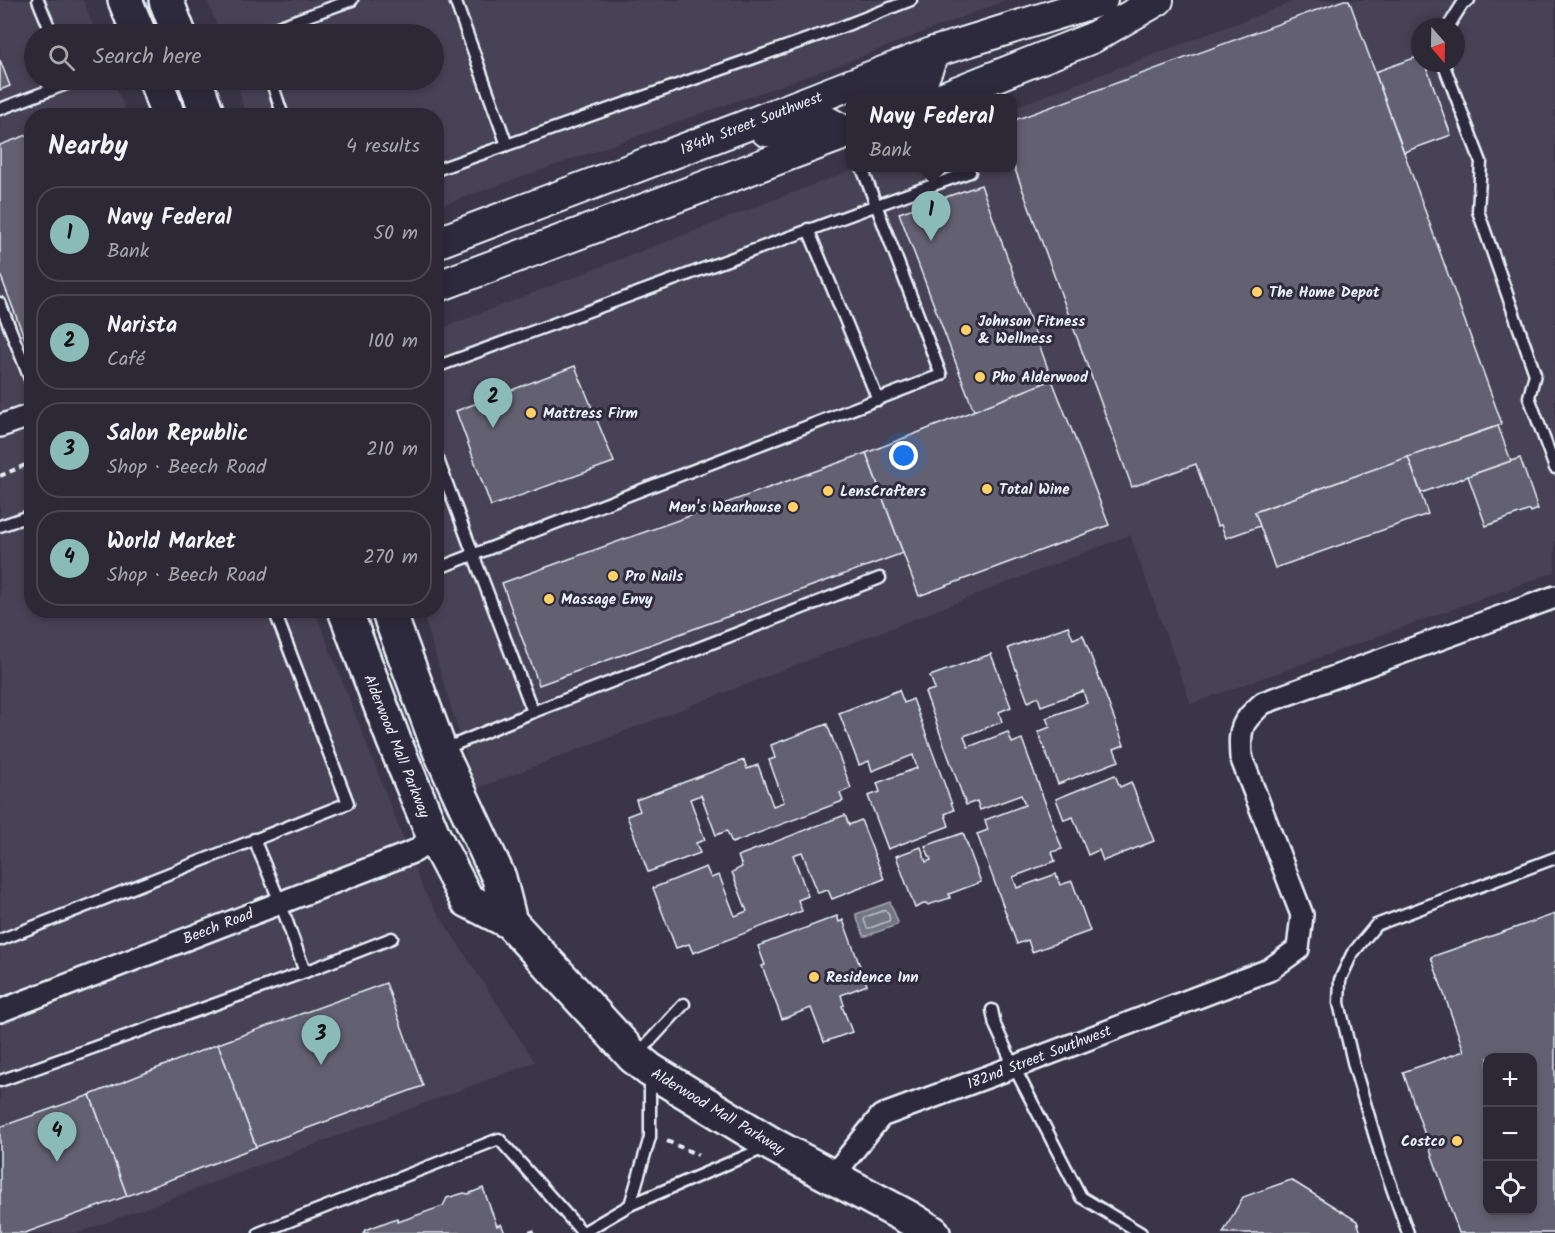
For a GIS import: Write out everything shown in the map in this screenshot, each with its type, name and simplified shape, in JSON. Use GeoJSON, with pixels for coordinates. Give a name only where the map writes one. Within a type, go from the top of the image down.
{"type":"FeatureCollection","features":[{"type":"Feature","properties":{"kind":"main road"},"geometry":{"type":"LineString","coordinates":[[125,0],[135,24]]}},
{"type":"Feature","properties":{"kind":"main road"},"geometry":{"type":"LineString","coordinates":[[166,0],[175,24]]}},
{"type":"Feature","properties":{"kind":"main road","name":"184th Street Southwest"},"geometry":{"type":"LineString","coordinates":[[444,240],[934,52],[1102,0]]}},
{"type":"Feature","properties":{"kind":"main road"},"geometry":{"type":"LineString","coordinates":[[952,94],[1092,38],[1158,0]]}},
{"type":"Feature","properties":{"kind":"main road"},"geometry":{"type":"LineString","coordinates":[[890,94],[921,81],[934,52]]}},
{"type":"Feature","properties":{"kind":"main road"},"geometry":{"type":"LineString","coordinates":[[159,90],[165,108]]}},
{"type":"Feature","properties":{"kind":"main road"},"geometry":{"type":"LineString","coordinates":[[199,90],[205,108]]}},
{"type":"Feature","properties":{"kind":"main road"},"geometry":{"type":"LineString","coordinates":[[742,127],[783,132],[821,120],[846,129]]}},
{"type":"Feature","properties":{"kind":"main road"},"geometry":{"type":"LineString","coordinates":[[444,284],[846,133]]}},
{"type":"Feature","properties":{"kind":"main road","name":"Alderwood Mall Parkway"},"geometry":{"type":"LineString","coordinates":[[348,618],[394,741],[434,837],[467,900],[510,922],[642,1064],[773,1145],[933,1233]]}},
{"type":"Feature","properties":{"kind":"main road","name":"Alderwood Mall Parkway"},"geometry":{"type":"LineString","coordinates":[[391,618],[440,751],[499,878],[510,922]]}},
{"type":"Feature","properties":{"kind":"street"},"geometry":{"type":"LineString","coordinates":[[0,426],[24,417]]}},
{"type":"Feature","properties":{"kind":"street","name":"182nd Street Southwest"},"geometry":{"type":"LineString","coordinates":[[832,1177],[881,1116],[1269,970],[1298,949],[1302,915],[1240,757],[1239,736],[1246,718],[1263,703],[1555,597]]}},
{"type":"Feature","properties":{"kind":"street","name":"Beech Road"},"geometry":{"type":"LineString","coordinates":[[0,1011],[415,851],[434,837]]}},
{"type":"Feature","properties":{"kind":"lane"},"geometry":{"type":"LineString","coordinates":[[38,0],[48,24]]}},
{"type":"Feature","properties":{"kind":"lane"},"geometry":{"type":"LineString","coordinates":[[286,24],[352,0]]}},
{"type":"Feature","properties":{"kind":"lane"},"geometry":{"type":"LineString","coordinates":[[455,0],[507,145]]}},
{"type":"Feature","properties":{"kind":"lane"},"geometry":{"type":"LineString","coordinates":[[444,167],[828,32],[910,0]]}},
{"type":"Feature","properties":{"kind":"lane"},"geometry":{"type":"LineString","coordinates":[[1454,18],[1463,3],[1469,0]]}},
{"type":"Feature","properties":{"kind":"lane"},"geometry":{"type":"LineString","coordinates":[[1446,72],[1481,162],[1478,211],[1535,374],[1529,397],[1555,468]]}},
{"type":"Feature","properties":{"kind":"lane"},"geometry":{"type":"LineString","coordinates":[[0,108],[46,90]]}},
{"type":"Feature","properties":{"kind":"lane"},"geometry":{"type":"LineString","coordinates":[[274,90],[280,108]]}},
{"type":"Feature","properties":{"kind":"lane"},"geometry":{"type":"LineString","coordinates":[[444,566],[941,375],[864,172]]}},
{"type":"Feature","properties":{"kind":"lane"},"geometry":{"type":"LineString","coordinates":[[444,364],[877,204],[970,172]]}},
{"type":"Feature","properties":{"kind":"lane"},"geometry":{"type":"LineString","coordinates":[[808,230],[878,400]]}},
{"type":"Feature","properties":{"kind":"lane"},"geometry":{"type":"LineString","coordinates":[[0,303],[24,364]]}},
{"type":"Feature","properties":{"kind":"lane"},"geometry":{"type":"LineString","coordinates":[[444,476],[533,712]]}},
{"type":"Feature","properties":{"kind":"lane"},"geometry":{"type":"LineString","coordinates":[[0,526],[24,518]]}},
{"type":"Feature","properties":{"kind":"lane"},"geometry":{"type":"LineString","coordinates":[[440,751],[533,712],[880,578]]}},
{"type":"Feature","properties":{"kind":"lane"},"geometry":{"type":"LineString","coordinates":[[0,940],[348,802],[277,618]]}},
{"type":"Feature","properties":{"kind":"lane"},"geometry":{"type":"LineString","coordinates":[[254,839],[305,972]]}},
{"type":"Feature","properties":{"kind":"lane"},"geometry":{"type":"LineString","coordinates":[[1408,1233],[1381,1157],[1354,1066],[1339,1003],[1340,980],[1352,954],[1376,925],[1555,858]]}},
{"type":"Feature","properties":{"kind":"lane"},"geometry":{"type":"LineString","coordinates":[[0,1081],[305,972],[392,938]]}},
{"type":"Feature","properties":{"kind":"lane"},"geometry":{"type":"LineString","coordinates":[[630,1205],[650,1137],[642,1064],[684,1004]]}},
{"type":"Feature","properties":{"kind":"lane"},"geometry":{"type":"LineString","coordinates":[[992,1010],[995,1025],[1014,1067],[1081,1197],[1141,1233]]}},
{"type":"Feature","properties":{"kind":"lane"},"geometry":{"type":"LineString","coordinates":[[259,1233],[499,1139],[583,1233],[630,1205],[773,1145]]}},
{"type":"Feature","properties":{"kind":"path"},"geometry":{"type":"LineString","coordinates":[[0,476],[24,466]]}},
{"type":"Feature","properties":{"kind":"path"},"geometry":{"type":"LineString","coordinates":[[661,1138],[700,1156]]}},
{"type":"Feature","properties":{"kind":"path"},"geometry":{"type":"LineString","coordinates":[[529,1233],[538,1230]]}},
{"type":"Feature","properties":{"kind":"shaded area"},"geometry":{"type":"Polygon","coordinates":[[[0,0],[83,0],[92,24],[24,24],[24,90],[117,90],[124,108],[24,108],[24,618],[318,618],[424,892],[535,1062],[78,1233],[0,1233],[0,0]]]}},
{"type":"Feature","properties":{"kind":"shaded area"},"geometry":{"type":"Polygon","coordinates":[[[207,0],[1006,0],[847,62],[444,205],[444,108],[245,108],[238,90],[444,90],[444,24],[216,24],[207,0]]]}},
{"type":"Feature","properties":{"kind":"shaded area"},"geometry":{"type":"Polygon","coordinates":[[[1298,0],[1555,0],[1555,572],[1191,704],[1130,535],[476,789],[424,618],[444,618],[444,327],[847,172],[1017,172],[1017,106],[1298,0]]]}},
{"type":"Feature","properties":{"kind":"water"},"geometry":{"type":"Polygon","coordinates":[[[890,902],[898,922],[897,925],[864,936],[856,914],[890,902]]]}},
{"type":"Feature","properties":{"kind":"building","name":"The Home Depot"},"geometry":{"type":"Polygon","coordinates":[[[1349,0],[1502,424],[1255,512],[1260,526],[1226,538],[1221,525],[1217,526],[1196,464],[1132,487],[1016,172],[1017,119],[1349,0]]]}},
{"type":"Feature","properties":{"kind":"building"},"geometry":{"type":"Polygon","coordinates":[[[1411,59],[1411,72],[1428,72],[1451,135],[1404,152],[1375,72],[1411,59]]]}},
{"type":"Feature","properties":{"kind":"building"},"geometry":{"type":"Polygon","coordinates":[[[0,60],[10,86],[0,90],[0,60]]]}},
{"type":"Feature","properties":{"kind":"building"},"geometry":{"type":"Polygon","coordinates":[[[24,136],[24,337],[0,274],[0,145],[24,136]]]}},
{"type":"Feature","properties":{"kind":"building"},"geometry":{"type":"Polygon","coordinates":[[[981,185],[1052,380],[974,411],[899,213],[981,185]]]}},
{"type":"Feature","properties":{"kind":"building"},"geometry":{"type":"Polygon","coordinates":[[[575,366],[614,462],[491,506],[456,411],[575,366]]]}},
{"type":"Feature","properties":{"kind":"building","name":"Total Wine"},"geometry":{"type":"Polygon","coordinates":[[[1052,380],[1109,525],[919,596],[866,453],[1052,380]]]}},
{"type":"Feature","properties":{"kind":"building"},"geometry":{"type":"Polygon","coordinates":[[[1498,426],[1511,461],[1421,493],[1408,457],[1498,426]]]}},
{"type":"Feature","properties":{"kind":"building"},"geometry":{"type":"Polygon","coordinates":[[[866,453],[903,553],[539,685],[502,583],[866,453]]]}},
{"type":"Feature","properties":{"kind":"building"},"geometry":{"type":"Polygon","coordinates":[[[1408,457],[1428,514],[1275,568],[1255,512],[1408,457]]]}},
{"type":"Feature","properties":{"kind":"building"},"geometry":{"type":"Polygon","coordinates":[[[1520,458],[1538,509],[1486,526],[1468,476],[1520,458]]]}},
{"type":"Feature","properties":{"kind":"building"},"geometry":{"type":"Polygon","coordinates":[[[1068,626],[1073,639],[1083,635],[1124,745],[1114,749],[1119,761],[1058,784],[1038,732],[1050,727],[1046,718],[1087,703],[1083,691],[1041,706],[1038,697],[1028,702],[1008,648],[1068,626]]]}},
{"type":"Feature","properties":{"kind":"building"},"geometry":{"type":"Polygon","coordinates":[[[991,654],[1011,707],[999,712],[1002,722],[964,736],[968,747],[1008,732],[1012,743],[1022,739],[1062,849],[1052,852],[1055,861],[1013,877],[1017,888],[1056,874],[1060,885],[1072,881],[1090,931],[1032,952],[1028,940],[1017,944],[977,834],[988,830],[985,820],[1025,805],[1021,795],[980,810],[977,801],[966,805],[925,692],[935,689],[930,676],[991,654]]]}},
{"type":"Feature","properties":{"kind":"building"},"geometry":{"type":"Polygon","coordinates":[[[899,690],[904,703],[913,699],[954,810],[945,814],[949,826],[888,849],[868,796],[880,792],[877,783],[917,768],[913,755],[872,771],[869,761],[859,765],[839,713],[899,690]]]}},
{"type":"Feature","properties":{"kind":"building"},"geometry":{"type":"Polygon","coordinates":[[[827,724],[851,788],[840,793],[843,801],[732,843],[727,831],[716,835],[701,795],[690,799],[705,840],[696,843],[700,853],[648,872],[627,816],[640,811],[636,800],[744,760],[747,769],[758,765],[773,806],[784,802],[769,760],[775,758],[771,745],[827,724]]]}},
{"type":"Feature","properties":{"kind":"building"},"geometry":{"type":"Polygon","coordinates":[[[1115,775],[1120,787],[1131,782],[1154,841],[1103,861],[1099,850],[1088,855],[1073,817],[1064,820],[1056,799],[1115,775]]]}},
{"type":"Feature","properties":{"kind":"building"},"geometry":{"type":"Polygon","coordinates":[[[845,815],[849,825],[861,820],[884,879],[832,899],[828,890],[818,893],[802,852],[793,855],[808,896],[798,900],[802,911],[693,953],[689,944],[676,948],[653,888],[706,867],[711,878],[719,875],[735,916],[747,911],[732,872],[742,867],[738,856],[845,815]]]}},
{"type":"Feature","properties":{"kind":"building"},"geometry":{"type":"Polygon","coordinates":[[[963,833],[981,882],[949,894],[950,898],[915,908],[896,856],[921,847],[926,862],[931,860],[925,846],[963,833]]]}},
{"type":"Feature","properties":{"kind":"building","name":"Costco"},"geometry":{"type":"Polygon","coordinates":[[[1555,914],[1555,1233],[1459,1233],[1403,1072],[1464,1051],[1431,957],[1555,914]]]}},
{"type":"Feature","properties":{"kind":"building"},"geometry":{"type":"Polygon","coordinates":[[[837,916],[839,922],[843,920],[867,985],[841,995],[844,1005],[842,1006],[852,1032],[824,1042],[811,1008],[782,1019],[762,966],[765,965],[758,946],[837,916]]]}},
{"type":"Feature","properties":{"kind":"building"},"geometry":{"type":"Polygon","coordinates":[[[386,983],[423,1086],[256,1147],[218,1044],[386,983]]]}},
{"type":"Feature","properties":{"kind":"building"},"geometry":{"type":"Polygon","coordinates":[[[218,1044],[256,1147],[127,1196],[90,1095],[218,1044]]]}},
{"type":"Feature","properties":{"kind":"building"},"geometry":{"type":"Polygon","coordinates":[[[90,1095],[127,1196],[25,1233],[0,1233],[0,1127],[90,1095]]]}},
{"type":"Feature","properties":{"kind":"building"},"geometry":{"type":"Polygon","coordinates":[[[1291,1180],[1357,1221],[1361,1233],[1223,1233],[1243,1197],[1291,1180]]]}},
{"type":"Feature","properties":{"kind":"building"},"geometry":{"type":"Polygon","coordinates":[[[483,1188],[497,1226],[501,1224],[505,1233],[363,1233],[365,1230],[397,1218],[398,1222],[443,1206],[447,1198],[483,1188]]]}},
{"type":"Feature","properties":{"kind":"place","name":"Navy Federal"},"geometry":{"type":"Point","coordinates":[931,241]}},
{"type":"Feature","properties":{"kind":"place","name":"The Home Depot"},"geometry":{"type":"Point","coordinates":[1257,292]}},
{"type":"Feature","properties":{"kind":"place","name":"Johnson Fitness & Wellness"},"geometry":{"type":"Point","coordinates":[966,330]}},
{"type":"Feature","properties":{"kind":"place","name":"Pho Alderwood"},"geometry":{"type":"Point","coordinates":[980,377]}},
{"type":"Feature","properties":{"kind":"place","name":"Mattress Firm"},"geometry":{"type":"Point","coordinates":[531,413]}},
{"type":"Feature","properties":{"kind":"place","name":"Narista"},"geometry":{"type":"Point","coordinates":[493,428]}},
{"type":"Feature","properties":{"kind":"place","name":"Total Wine"},"geometry":{"type":"Point","coordinates":[987,489]}},
{"type":"Feature","properties":{"kind":"place","name":"LensCrafters"},"geometry":{"type":"Point","coordinates":[828,491]}},
{"type":"Feature","properties":{"kind":"place","name":"Men's Wearhouse"},"geometry":{"type":"Point","coordinates":[793,507]}},
{"type":"Feature","properties":{"kind":"place","name":"Pro Nails"},"geometry":{"type":"Point","coordinates":[613,576]}},
{"type":"Feature","properties":{"kind":"place","name":"Massage Envy"},"geometry":{"type":"Point","coordinates":[549,599]}},
{"type":"Feature","properties":{"kind":"place","name":"Residence Inn"},"geometry":{"type":"Point","coordinates":[814,977]}},
{"type":"Feature","properties":{"kind":"place","name":"Salon Republic"},"geometry":{"type":"Point","coordinates":[321,1065]}},
{"type":"Feature","properties":{"kind":"place","name":"Costco"},"geometry":{"type":"Point","coordinates":[1457,1141]}},
{"type":"Feature","properties":{"kind":"place","name":"World Market"},"geometry":{"type":"Point","coordinates":[57,1162]}}]}
